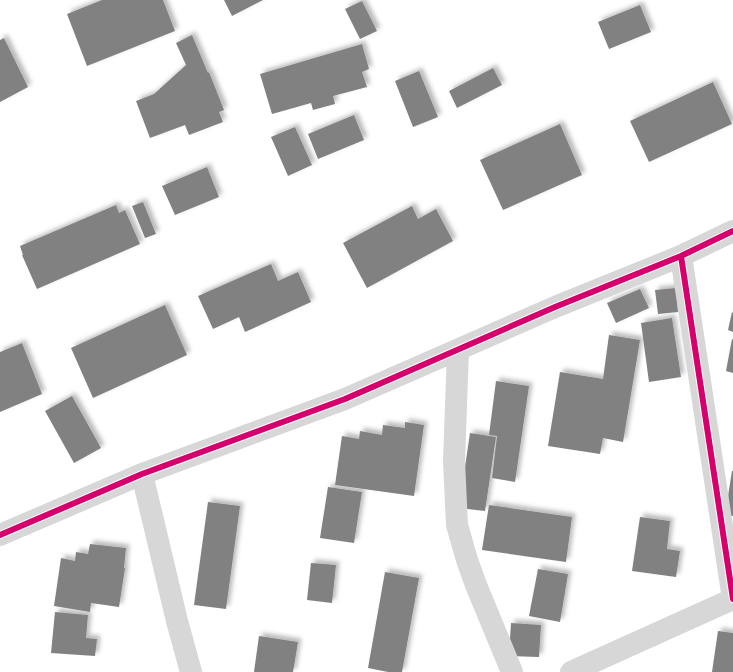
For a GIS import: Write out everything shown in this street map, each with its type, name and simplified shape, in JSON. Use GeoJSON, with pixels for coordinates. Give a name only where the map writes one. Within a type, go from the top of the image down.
{"type":"FeatureCollection","features":[{"type":"Feature","properties":{"kind":"street"},"geometry":{"type":"LineString","coordinates":[[0,535],[142,474],[345,399],[555,307],[681,256],[733,231]]}},
{"type":"Feature","properties":{"kind":"street"},"geometry":{"type":"LineString","coordinates":[[571,672],[733,599],[681,256]]}},
{"type":"Feature","properties":{"kind":"street"},"geometry":{"type":"LineString","coordinates":[[458,350],[454,461],[457,525],[476,586],[512,672]]}},
{"type":"Feature","properties":{"kind":"street"},"geometry":{"type":"LineString","coordinates":[[142,474],[177,622],[191,672]]}},
{"type":"Feature","properties":{"kind":"building"},"geometry":{"type":"Polygon","coordinates":[[[102,0],[163,0],[175,31],[87,66],[67,14],[102,0]]]}},
{"type":"Feature","properties":{"kind":"building"},"geometry":{"type":"Polygon","coordinates":[[[224,0],[263,0],[232,16],[224,0]]]}},
{"type":"Feature","properties":{"kind":"building"},"geometry":{"type":"Polygon","coordinates":[[[362,1],[377,31],[360,39],[345,9],[362,1]]]}},
{"type":"Feature","properties":{"kind":"building"},"geometry":{"type":"Polygon","coordinates":[[[640,5],[651,32],[609,49],[598,22],[640,5]]]}},
{"type":"Feature","properties":{"kind":"building"},"geometry":{"type":"Polygon","coordinates":[[[192,35],[224,110],[219,112],[223,122],[189,135],[185,125],[150,138],[136,101],[154,94],[186,65],[176,43],[192,35]]]}},
{"type":"Feature","properties":{"kind":"building"},"geometry":{"type":"Polygon","coordinates":[[[4,38],[28,87],[0,102],[0,40],[4,38]]]}},
{"type":"Feature","properties":{"kind":"building"},"geometry":{"type":"Polygon","coordinates":[[[362,44],[369,69],[362,72],[367,87],[333,96],[335,104],[313,110],[311,103],[272,114],[260,74],[362,44]]]}},
{"type":"Feature","properties":{"kind":"building"},"geometry":{"type":"Polygon","coordinates":[[[493,68],[502,85],[457,108],[449,91],[493,68]]]}},
{"type":"Feature","properties":{"kind":"building"},"geometry":{"type":"Polygon","coordinates":[[[419,71],[438,117],[413,127],[395,81],[419,71]]]}},
{"type":"Feature","properties":{"kind":"building"},"geometry":{"type":"Polygon","coordinates":[[[713,82],[732,124],[649,162],[630,121],[713,82]]]}},
{"type":"Feature","properties":{"kind":"building"},"geometry":{"type":"Polygon","coordinates":[[[354,115],[364,140],[318,159],[308,134],[354,115]]]}},
{"type":"Feature","properties":{"kind":"building"},"geometry":{"type":"Polygon","coordinates":[[[560,124],[582,175],[503,210],[480,160],[560,124]]]}},
{"type":"Feature","properties":{"kind":"building"},"geometry":{"type":"Polygon","coordinates":[[[295,127],[312,165],[288,176],[271,137],[295,127]]]}},
{"type":"Feature","properties":{"kind":"building"},"geometry":{"type":"Polygon","coordinates":[[[207,167],[219,197],[175,215],[162,186],[207,167]]]}},
{"type":"Feature","properties":{"kind":"building"},"geometry":{"type":"Polygon","coordinates":[[[143,202],[156,234],[145,238],[132,206],[143,202]]]}},
{"type":"Feature","properties":{"kind":"building"},"geometry":{"type":"Polygon","coordinates":[[[116,205],[119,213],[125,210],[140,244],[37,289],[22,255],[20,246],[116,205]]]}},
{"type":"Feature","properties":{"kind":"building"},"geometry":{"type":"Polygon","coordinates":[[[412,206],[418,219],[436,209],[453,241],[367,288],[343,243],[412,206]]]}},
{"type":"Feature","properties":{"kind":"building"},"geometry":{"type":"Polygon","coordinates":[[[271,264],[278,281],[298,272],[311,302],[245,332],[239,317],[213,329],[198,296],[271,264]]]}},
{"type":"Feature","properties":{"kind":"building"},"geometry":{"type":"Polygon","coordinates":[[[676,288],[678,312],[658,314],[655,290],[676,288]]]}},
{"type":"Feature","properties":{"kind":"building"},"geometry":{"type":"Polygon","coordinates":[[[640,289],[649,308],[616,323],[607,303],[640,289]]]}},
{"type":"Feature","properties":{"kind":"building"},"geometry":{"type":"Polygon","coordinates":[[[165,305],[187,355],[93,398],[71,348],[165,305]]]}},
{"type":"Feature","properties":{"kind":"building"},"geometry":{"type":"Polygon","coordinates":[[[732,312],[733,313],[733,332],[728,330],[732,312]]]}},
{"type":"Feature","properties":{"kind":"building"},"geometry":{"type":"Polygon","coordinates":[[[672,318],[681,377],[649,382],[641,323],[672,318]]]}},
{"type":"Feature","properties":{"kind":"building"},"geometry":{"type":"Polygon","coordinates":[[[609,335],[640,340],[623,442],[603,438],[600,454],[548,446],[560,372],[603,379],[609,335]]]}},
{"type":"Feature","properties":{"kind":"building"},"geometry":{"type":"Polygon","coordinates":[[[732,339],[733,340],[733,373],[726,371],[732,339]]]}},
{"type":"Feature","properties":{"kind":"building"},"geometry":{"type":"Polygon","coordinates":[[[22,343],[42,394],[0,412],[0,352],[22,343]]]}},
{"type":"Feature","properties":{"kind":"building"},"geometry":{"type":"Polygon","coordinates":[[[496,381],[529,386],[515,482],[492,478],[497,436],[489,435],[496,381]]]}},
{"type":"Feature","properties":{"kind":"building"},"geometry":{"type":"Polygon","coordinates":[[[72,396],[101,448],[74,463],[45,411],[72,396]]]}},
{"type":"Feature","properties":{"kind":"building"},"geometry":{"type":"Polygon","coordinates":[[[405,422],[424,425],[414,496],[335,485],[342,436],[359,439],[360,431],[382,435],[383,425],[405,428],[405,422]]]}},
{"type":"Feature","properties":{"kind":"building"},"geometry":{"type":"Polygon","coordinates":[[[470,433],[496,437],[485,511],[459,508],[470,433]]]}},
{"type":"Feature","properties":{"kind":"building"},"geometry":{"type":"Polygon","coordinates":[[[733,471],[733,516],[725,515],[733,471]]]}},
{"type":"Feature","properties":{"kind":"building"},"geometry":{"type":"Polygon","coordinates":[[[328,487],[362,492],[354,543],[320,538],[328,487]]]}},
{"type":"Feature","properties":{"kind":"building"},"geometry":{"type":"Polygon","coordinates":[[[208,502],[240,506],[226,609],[194,605],[208,502]]]}},
{"type":"Feature","properties":{"kind":"building"},"geometry":{"type":"Polygon","coordinates":[[[489,505],[572,517],[566,562],[482,550],[489,505]]]}},
{"type":"Feature","properties":{"kind":"building"},"geometry":{"type":"Polygon","coordinates":[[[640,517],[670,521],[667,549],[680,551],[676,577],[632,571],[640,517]]]}},
{"type":"Feature","properties":{"kind":"building"},"geometry":{"type":"Polygon","coordinates":[[[90,544],[126,548],[125,568],[119,607],[91,603],[90,612],[54,606],[61,558],[75,561],[76,552],[88,554],[90,544]]]}},
{"type":"Feature","properties":{"kind":"building"},"geometry":{"type":"Polygon","coordinates":[[[311,563],[336,565],[332,603],[307,600],[311,563]]]}},
{"type":"Feature","properties":{"kind":"building"},"geometry":{"type":"Polygon","coordinates":[[[538,569],[568,574],[560,622],[529,616],[538,569]]]}},
{"type":"Feature","properties":{"kind":"building"},"geometry":{"type":"Polygon","coordinates":[[[385,572],[419,578],[402,672],[388,672],[368,668],[385,572]]]}},
{"type":"Feature","properties":{"kind":"building"},"geometry":{"type":"Polygon","coordinates":[[[55,612],[88,615],[86,638],[97,639],[95,656],[51,653],[55,612]]]}},
{"type":"Feature","properties":{"kind":"building"},"geometry":{"type":"Polygon","coordinates":[[[511,623],[541,625],[539,657],[509,656],[511,623]]]}},
{"type":"Feature","properties":{"kind":"building"},"geometry":{"type":"Polygon","coordinates":[[[718,631],[733,633],[733,672],[712,672],[718,631]]]}},
{"type":"Feature","properties":{"kind":"building"},"geometry":{"type":"Polygon","coordinates":[[[259,636],[298,642],[293,672],[254,672],[259,636]]]}},
{"type":"Feature","properties":{"kind":"cycle path"},"geometry":{"type":"LineString","coordinates":[[0,535],[142,474],[345,399],[555,307],[681,256],[733,231]]}},
{"type":"Feature","properties":{"kind":"cycle path"},"geometry":{"type":"LineString","coordinates":[[681,256],[733,599]]}}]}
